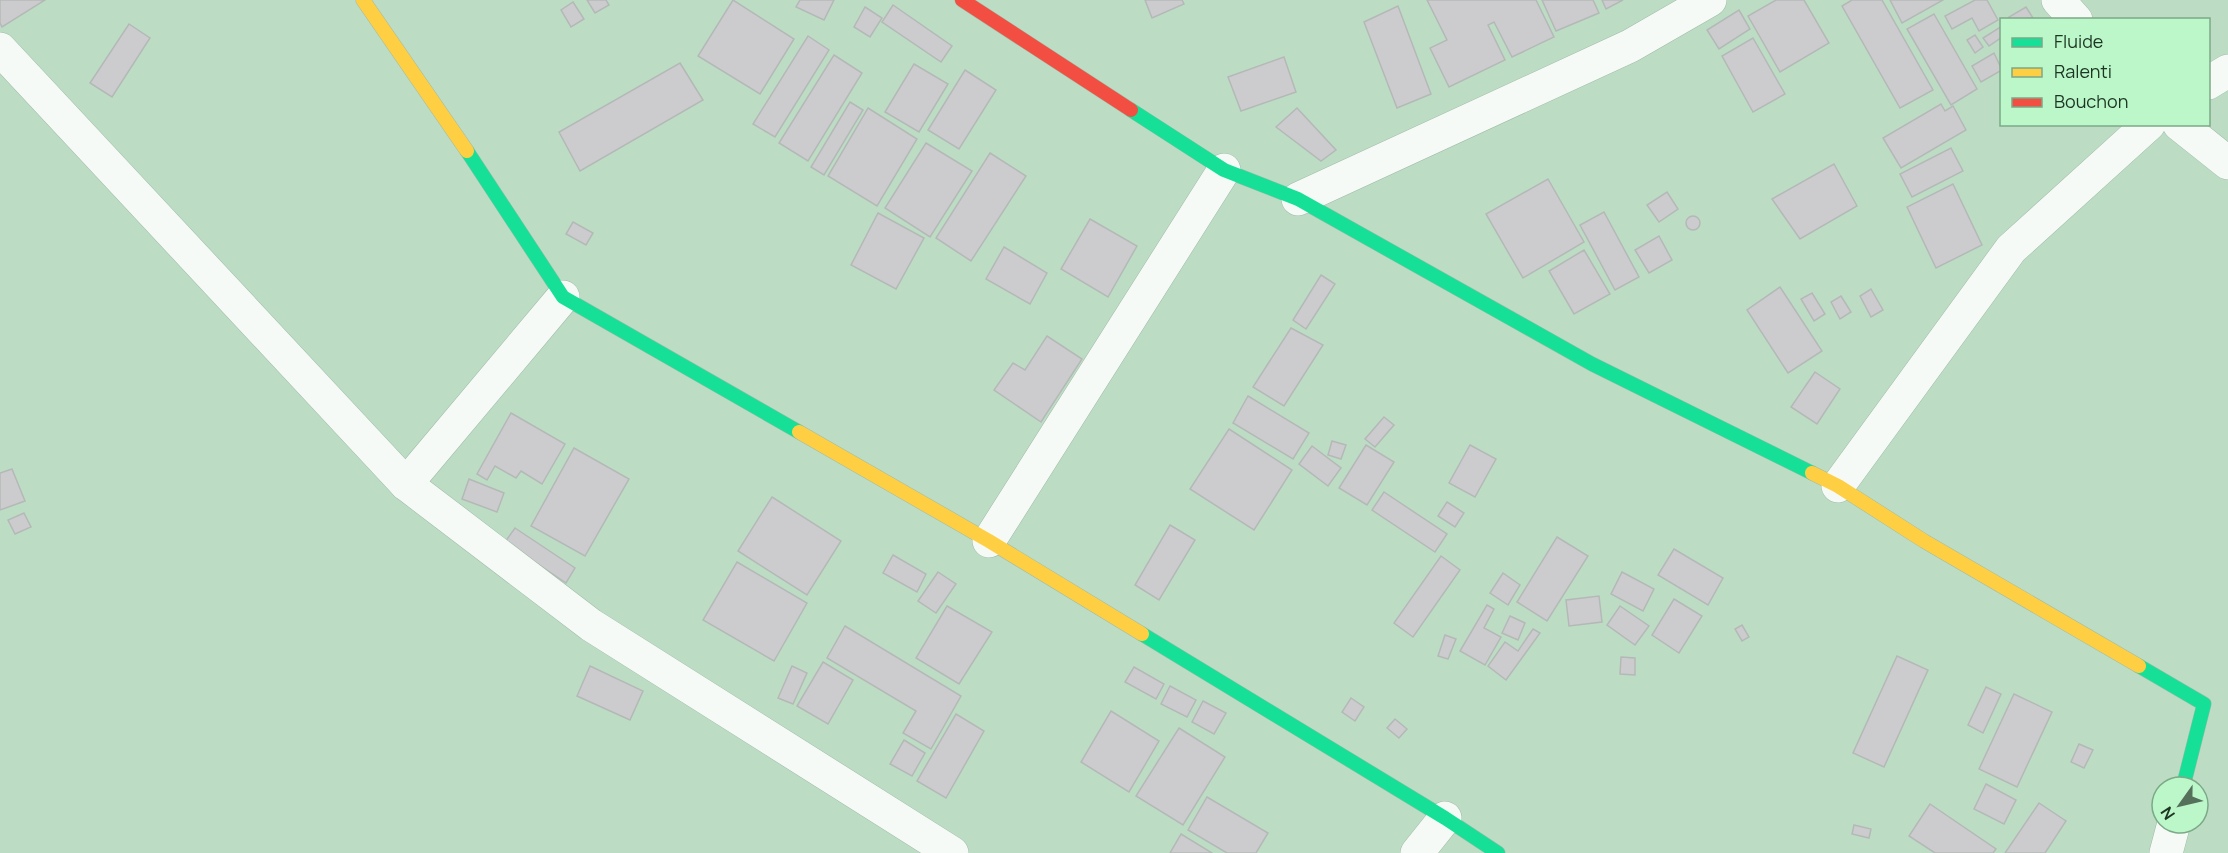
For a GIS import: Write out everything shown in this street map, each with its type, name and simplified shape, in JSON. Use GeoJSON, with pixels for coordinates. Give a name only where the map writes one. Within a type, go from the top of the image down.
{"type":"FeatureCollection","features":[{"type":"Feature","properties":{"kind":"street"},"geometry":{"type":"LineString","coordinates":[[363,0],[501,200],[563,297],[989,541],[1445,818],[1498,853]]}},
{"type":"Feature","properties":{"kind":"street"},"geometry":{"type":"LineString","coordinates":[[963,0],[1224,170],[1298,199],[1592,364],[1838,486],[1924,541],[2204,704],[2186,775]]}},
{"type":"Feature","properties":{"kind":"street"},"geometry":{"type":"LineString","coordinates":[[1298,199],[1630,46],[1710,0]]}},
{"type":"Feature","properties":{"kind":"street"},"geometry":{"type":"LineString","coordinates":[[2058,0],[2074,18]]}},
{"type":"Feature","properties":{"kind":"street"},"geometry":{"type":"LineString","coordinates":[[0,49],[406,484],[591,624],[952,853]]}},
{"type":"Feature","properties":{"kind":"street"},"geometry":{"type":"LineString","coordinates":[[2210,82],[2228,71]]}},
{"type":"Feature","properties":{"kind":"street"},"geometry":{"type":"LineString","coordinates":[[1838,486],[2011,249],[2147,126]]}},
{"type":"Feature","properties":{"kind":"street"},"geometry":{"type":"LineString","coordinates":[[2181,126],[2228,164]]}},
{"type":"Feature","properties":{"kind":"street"},"geometry":{"type":"LineString","coordinates":[[989,541],[1224,170]]}},
{"type":"Feature","properties":{"kind":"street"},"geometry":{"type":"LineString","coordinates":[[406,484],[563,297]]}},
{"type":"Feature","properties":{"kind":"street"},"geometry":{"type":"LineString","coordinates":[[1417,853],[1445,818]]}},
{"type":"Feature","properties":{"kind":"street"},"geometry":{"type":"LineString","coordinates":[[2166,853],[2171,835]]}},
{"type":"Feature","properties":{"kind":"building"},"geometry":{"type":"Polygon","coordinates":[[[0,0],[45,0],[2,27],[0,0]]]}},
{"type":"Feature","properties":{"kind":"building"},"geometry":{"type":"Polygon","coordinates":[[[587,0],[606,0],[609,5],[595,13],[587,0]]]}},
{"type":"Feature","properties":{"kind":"building"},"geometry":{"type":"Polygon","coordinates":[[[733,0],[794,39],[760,94],[698,56],[733,0]]]}},
{"type":"Feature","properties":{"kind":"building"},"geometry":{"type":"Polygon","coordinates":[[[800,0],[834,0],[824,20],[796,7],[800,0]]]}},
{"type":"Feature","properties":{"kind":"building"},"geometry":{"type":"Polygon","coordinates":[[[1145,0],[1182,0],[1184,4],[1152,18],[1145,0]]]}},
{"type":"Feature","properties":{"kind":"building"},"geometry":{"type":"Polygon","coordinates":[[[1427,0],[1536,0],[1554,37],[1512,57],[1494,22],[1488,25],[1505,60],[1449,87],[1430,48],[1447,40],[1427,0]]]}},
{"type":"Feature","properties":{"kind":"building"},"geometry":{"type":"Polygon","coordinates":[[[1542,0],[1593,0],[1599,13],[1556,31],[1542,0]]]}},
{"type":"Feature","properties":{"kind":"building"},"geometry":{"type":"Polygon","coordinates":[[[1602,0],[1623,0],[1606,9],[1602,0]]]}},
{"type":"Feature","properties":{"kind":"building"},"geometry":{"type":"Polygon","coordinates":[[[1776,0],[1804,0],[1829,43],[1780,72],[1748,16],[1776,0]]]}},
{"type":"Feature","properties":{"kind":"building"},"geometry":{"type":"Polygon","coordinates":[[[1852,0],[1882,0],[1933,90],[1900,108],[1842,6],[1852,0]]]}},
{"type":"Feature","properties":{"kind":"building"},"geometry":{"type":"Polygon","coordinates":[[[1890,0],[1943,0],[1902,23],[1890,0]]]}},
{"type":"Feature","properties":{"kind":"building"},"geometry":{"type":"Polygon","coordinates":[[[1975,0],[1987,0],[1998,20],[1979,31],[1972,18],[1952,29],[1945,16],[1975,0]]]}},
{"type":"Feature","properties":{"kind":"building"},"geometry":{"type":"Polygon","coordinates":[[[573,2],[584,19],[571,27],[561,10],[573,2]]]}},
{"type":"Feature","properties":{"kind":"building"},"geometry":{"type":"Polygon","coordinates":[[[893,5],[952,46],[941,62],[882,22],[893,5]]]}},
{"type":"Feature","properties":{"kind":"building"},"geometry":{"type":"Polygon","coordinates":[[[1398,6],[1431,94],[1397,108],[1364,22],[1398,6]]]}},
{"type":"Feature","properties":{"kind":"building"},"geometry":{"type":"Polygon","coordinates":[[[865,7],[882,18],[870,37],[854,27],[865,7]]]}},
{"type":"Feature","properties":{"kind":"building"},"geometry":{"type":"Polygon","coordinates":[[[2026,7],[2033,18],[2009,18],[2026,7]]]}},
{"type":"Feature","properties":{"kind":"building"},"geometry":{"type":"Polygon","coordinates":[[[1739,10],[1750,29],[1719,49],[1707,30],[1739,10]]]}},
{"type":"Feature","properties":{"kind":"building"},"geometry":{"type":"Polygon","coordinates":[[[1934,14],[1977,89],[1951,105],[1907,29],[1934,14]]]}},
{"type":"Feature","properties":{"kind":"building"},"geometry":{"type":"Polygon","coordinates":[[[129,24],[150,38],[112,97],[90,83],[129,24]]]}},
{"type":"Feature","properties":{"kind":"building"},"geometry":{"type":"Polygon","coordinates":[[[2000,27],[2000,38],[1989,46],[1983,38],[2000,27]]]}},
{"type":"Feature","properties":{"kind":"building"},"geometry":{"type":"Polygon","coordinates":[[[1975,35],[1983,47],[1975,53],[1967,40],[1975,35]]]}},
{"type":"Feature","properties":{"kind":"building"},"geometry":{"type":"Polygon","coordinates":[[[808,36],[829,50],[775,137],[753,124],[808,36]]]}},
{"type":"Feature","properties":{"kind":"building"},"geometry":{"type":"Polygon","coordinates":[[[1753,38],[1785,94],[1753,112],[1722,56],[1753,38]]]}},
{"type":"Feature","properties":{"kind":"building"},"geometry":{"type":"Polygon","coordinates":[[[1994,53],[2000,71],[1981,82],[1972,66],[1994,53]]]}},
{"type":"Feature","properties":{"kind":"building"},"geometry":{"type":"Polygon","coordinates":[[[834,55],[862,73],[808,161],[779,143],[834,55]]]}},
{"type":"Feature","properties":{"kind":"building"},"geometry":{"type":"Polygon","coordinates":[[[1284,57],[1296,92],[1241,111],[1228,77],[1284,57]]]}},
{"type":"Feature","properties":{"kind":"building"},"geometry":{"type":"Polygon","coordinates":[[[680,63],[703,100],[580,171],[559,132],[680,63]]]}},
{"type":"Feature","properties":{"kind":"building"},"geometry":{"type":"Polygon","coordinates":[[[914,64],[948,84],[919,132],[885,112],[914,64]]]}},
{"type":"Feature","properties":{"kind":"building"},"geometry":{"type":"Polygon","coordinates":[[[965,70],[996,90],[959,149],[928,130],[965,70]]]}},
{"type":"Feature","properties":{"kind":"building"},"geometry":{"type":"Polygon","coordinates":[[[850,102],[863,110],[824,175],[811,167],[850,102]]]}},
{"type":"Feature","properties":{"kind":"building"},"geometry":{"type":"Polygon","coordinates":[[[1941,104],[1945,111],[1953,106],[1966,130],[1901,168],[1883,138],[1941,104]]]}},
{"type":"Feature","properties":{"kind":"building"},"geometry":{"type":"Polygon","coordinates":[[[868,108],[917,139],[877,206],[828,176],[868,108]]]}},
{"type":"Feature","properties":{"kind":"building"},"geometry":{"type":"Polygon","coordinates":[[[1297,108],[1336,150],[1321,161],[1276,127],[1297,108]]]}},
{"type":"Feature","properties":{"kind":"building"},"geometry":{"type":"Polygon","coordinates":[[[926,143],[972,171],[930,237],[885,208],[926,143]]]}},
{"type":"Feature","properties":{"kind":"building"},"geometry":{"type":"Polygon","coordinates":[[[1951,148],[1963,171],[1912,197],[1900,174],[1951,148]]]}},
{"type":"Feature","properties":{"kind":"building"},"geometry":{"type":"Polygon","coordinates":[[[990,153],[1026,176],[971,261],[936,238],[990,153]]]}},
{"type":"Feature","properties":{"kind":"building"},"geometry":{"type":"Polygon","coordinates":[[[1834,164],[1857,206],[1800,239],[1772,199],[1834,164]]]}},
{"type":"Feature","properties":{"kind":"building"},"geometry":{"type":"Polygon","coordinates":[[[1548,179],[1584,242],[1523,278],[1486,214],[1548,179]]]}},
{"type":"Feature","properties":{"kind":"building"},"geometry":{"type":"Polygon","coordinates":[[[1953,184],[1982,245],[1936,268],[1907,207],[1953,184]]]}},
{"type":"Feature","properties":{"kind":"building"},"geometry":{"type":"Polygon","coordinates":[[[1667,192],[1678,209],[1659,222],[1647,205],[1667,192]]]}},
{"type":"Feature","properties":{"kind":"building"},"geometry":{"type":"Polygon","coordinates":[[[1604,212],[1639,277],[1615,290],[1580,225],[1604,212]]]}},
{"type":"Feature","properties":{"kind":"building"},"geometry":{"type":"Polygon","coordinates":[[[878,213],[924,238],[896,289],[851,265],[878,213]]]}},
{"type":"Feature","properties":{"kind":"building"},"geometry":{"type":"Polygon","coordinates":[[[1693,216],[1698,218],[1700,223],[1698,228],[1693,230],[1688,228],[1686,223],[1688,218],[1693,216]]]}},
{"type":"Feature","properties":{"kind":"building"},"geometry":{"type":"Polygon","coordinates":[[[1090,219],[1137,246],[1108,297],[1061,269],[1090,219]]]}},
{"type":"Feature","properties":{"kind":"building"},"geometry":{"type":"Polygon","coordinates":[[[573,222],[593,233],[586,245],[566,234],[573,222]]]}},
{"type":"Feature","properties":{"kind":"building"},"geometry":{"type":"Polygon","coordinates":[[[1659,236],[1672,260],[1649,273],[1635,250],[1659,236]]]}},
{"type":"Feature","properties":{"kind":"building"},"geometry":{"type":"Polygon","coordinates":[[[1004,247],[1047,273],[1030,304],[986,279],[1004,247]]]}},
{"type":"Feature","properties":{"kind":"building"},"geometry":{"type":"Polygon","coordinates":[[[1584,250],[1610,294],[1574,314],[1549,271],[1584,250]]]}},
{"type":"Feature","properties":{"kind":"building"},"geometry":{"type":"Polygon","coordinates":[[[1321,275],[1335,284],[1306,329],[1293,320],[1321,275]]]}},
{"type":"Feature","properties":{"kind":"building"},"geometry":{"type":"Polygon","coordinates":[[[1780,287],[1822,351],[1788,373],[1747,310],[1780,287]]]}},
{"type":"Feature","properties":{"kind":"building"},"geometry":{"type":"Polygon","coordinates":[[[1871,289],[1883,310],[1871,317],[1860,296],[1871,289]]]}},
{"type":"Feature","properties":{"kind":"building"},"geometry":{"type":"Polygon","coordinates":[[[1812,293],[1825,314],[1814,321],[1801,299],[1812,293]]]}},
{"type":"Feature","properties":{"kind":"building"},"geometry":{"type":"Polygon","coordinates":[[[1841,296],[1851,312],[1840,319],[1831,302],[1841,296]]]}},
{"type":"Feature","properties":{"kind":"building"},"geometry":{"type":"Polygon","coordinates":[[[1291,328],[1323,345],[1284,406],[1253,387],[1291,328]]]}},
{"type":"Feature","properties":{"kind":"building"},"geometry":{"type":"Polygon","coordinates":[[[1047,336],[1082,359],[1041,422],[994,390],[1013,363],[1025,370],[1047,336]]]}},
{"type":"Feature","properties":{"kind":"building"},"geometry":{"type":"Polygon","coordinates":[[[1815,372],[1840,389],[1817,424],[1791,407],[1815,372]]]}},
{"type":"Feature","properties":{"kind":"building"},"geometry":{"type":"Polygon","coordinates":[[[1248,396],[1309,433],[1293,459],[1233,423],[1248,396]]]}},
{"type":"Feature","properties":{"kind":"building"},"geometry":{"type":"Polygon","coordinates":[[[511,413],[565,444],[542,484],[521,471],[516,478],[495,466],[487,480],[477,474],[511,413]]]}},
{"type":"Feature","properties":{"kind":"building"},"geometry":{"type":"Polygon","coordinates":[[[1384,417],[1394,425],[1375,447],[1365,439],[1384,417]]]}},
{"type":"Feature","properties":{"kind":"building"},"geometry":{"type":"Polygon","coordinates":[[[1229,429],[1292,470],[1254,530],[1190,489],[1229,429]]]}},
{"type":"Feature","properties":{"kind":"building"},"geometry":{"type":"Polygon","coordinates":[[[1332,441],[1346,445],[1341,459],[1328,455],[1332,441]]]}},
{"type":"Feature","properties":{"kind":"building"},"geometry":{"type":"Polygon","coordinates":[[[1366,445],[1394,462],[1367,505],[1339,488],[1366,445]]]}},
{"type":"Feature","properties":{"kind":"building"},"geometry":{"type":"Polygon","coordinates":[[[1470,445],[1496,459],[1475,497],[1449,483],[1470,445]]]}},
{"type":"Feature","properties":{"kind":"building"},"geometry":{"type":"Polygon","coordinates":[[[1312,446],[1341,468],[1328,486],[1299,464],[1312,446]]]}},
{"type":"Feature","properties":{"kind":"building"},"geometry":{"type":"Polygon","coordinates":[[[574,448],[629,479],[585,556],[531,526],[574,448]]]}},
{"type":"Feature","properties":{"kind":"building"},"geometry":{"type":"Polygon","coordinates":[[[12,469],[25,501],[0,510],[0,473],[12,469]]]}},
{"type":"Feature","properties":{"kind":"building"},"geometry":{"type":"Polygon","coordinates":[[[469,479],[504,493],[497,512],[462,499],[469,479]]]}},
{"type":"Feature","properties":{"kind":"building"},"geometry":{"type":"Polygon","coordinates":[[[1384,492],[1447,534],[1435,552],[1372,510],[1384,492]]]}},
{"type":"Feature","properties":{"kind":"building"},"geometry":{"type":"Polygon","coordinates":[[[772,497],[841,541],[807,595],[738,551],[772,497]]]}},
{"type":"Feature","properties":{"kind":"building"},"geometry":{"type":"Polygon","coordinates":[[[1447,502],[1464,513],[1455,527],[1438,516],[1447,502]]]}},
{"type":"Feature","properties":{"kind":"building"},"geometry":{"type":"Polygon","coordinates":[[[24,513],[31,527],[15,534],[8,520],[24,513]]]}},
{"type":"Feature","properties":{"kind":"building"},"geometry":{"type":"Polygon","coordinates":[[[1170,525],[1195,540],[1159,600],[1135,585],[1170,525]]]}},
{"type":"Feature","properties":{"kind":"building"},"geometry":{"type":"Polygon","coordinates":[[[515,528],[575,568],[566,583],[505,542],[515,528]]]}},
{"type":"Feature","properties":{"kind":"building"},"geometry":{"type":"Polygon","coordinates":[[[1557,537],[1588,556],[1547,621],[1517,602],[1557,537]]]}},
{"type":"Feature","properties":{"kind":"building"},"geometry":{"type":"Polygon","coordinates":[[[1674,549],[1723,578],[1708,605],[1658,575],[1674,549]]]}},
{"type":"Feature","properties":{"kind":"building"},"geometry":{"type":"Polygon","coordinates":[[[893,555],[926,574],[917,592],[883,573],[893,555]]]}},
{"type":"Feature","properties":{"kind":"building"},"geometry":{"type":"Polygon","coordinates":[[[1441,556],[1460,570],[1413,637],[1394,623],[1441,556]]]}},
{"type":"Feature","properties":{"kind":"building"},"geometry":{"type":"Polygon","coordinates":[[[737,562],[807,603],[774,661],[703,620],[737,562]]]}},
{"type":"Feature","properties":{"kind":"building"},"geometry":{"type":"Polygon","coordinates":[[[938,572],[956,584],[936,613],[918,601],[938,572]]]}},
{"type":"Feature","properties":{"kind":"building"},"geometry":{"type":"Polygon","coordinates":[[[1622,572],[1654,589],[1643,611],[1611,594],[1622,572]]]}},
{"type":"Feature","properties":{"kind":"building"},"geometry":{"type":"Polygon","coordinates":[[[1503,573],[1520,585],[1508,605],[1490,593],[1503,573]]]}},
{"type":"Feature","properties":{"kind":"building"},"geometry":{"type":"Polygon","coordinates":[[[1599,596],[1602,622],[1569,626],[1566,600],[1599,596]]]}},
{"type":"Feature","properties":{"kind":"building"},"geometry":{"type":"Polygon","coordinates":[[[1674,599],[1702,616],[1679,653],[1652,635],[1674,599]]]}},
{"type":"Feature","properties":{"kind":"building"},"geometry":{"type":"Polygon","coordinates":[[[1487,605],[1494,609],[1484,628],[1501,637],[1485,665],[1460,651],[1487,605]]]}},
{"type":"Feature","properties":{"kind":"building"},"geometry":{"type":"Polygon","coordinates":[[[947,606],[992,632],[959,684],[916,658],[947,606]]]}},
{"type":"Feature","properties":{"kind":"building"},"geometry":{"type":"Polygon","coordinates":[[[1620,606],[1649,626],[1635,645],[1607,625],[1620,606]]]}},
{"type":"Feature","properties":{"kind":"building"},"geometry":{"type":"Polygon","coordinates":[[[1510,616],[1525,623],[1518,640],[1502,633],[1510,616]]]}},
{"type":"Feature","properties":{"kind":"building"},"geometry":{"type":"Polygon","coordinates":[[[1742,625],[1749,637],[1742,641],[1735,629],[1742,625]]]}},
{"type":"Feature","properties":{"kind":"building"},"geometry":{"type":"Polygon","coordinates":[[[845,626],[961,696],[931,749],[903,733],[916,711],[827,658],[845,626]]]}},
{"type":"Feature","properties":{"kind":"building"},"geometry":{"type":"Polygon","coordinates":[[[1533,629],[1540,633],[1506,680],[1488,666],[1505,642],[1518,651],[1533,629]]]}},
{"type":"Feature","properties":{"kind":"building"},"geometry":{"type":"Polygon","coordinates":[[[1445,635],[1456,639],[1448,659],[1438,656],[1445,635]]]}},
{"type":"Feature","properties":{"kind":"building"},"geometry":{"type":"Polygon","coordinates":[[[1897,656],[1928,670],[1884,767],[1853,753],[1897,656]]]}},
{"type":"Feature","properties":{"kind":"building"},"geometry":{"type":"Polygon","coordinates":[[[1621,657],[1635,658],[1635,675],[1620,674],[1621,657]]]}},
{"type":"Feature","properties":{"kind":"building"},"geometry":{"type":"Polygon","coordinates":[[[823,662],[853,680],[828,724],[797,706],[823,662]]]}},
{"type":"Feature","properties":{"kind":"building"},"geometry":{"type":"Polygon","coordinates":[[[590,666],[643,691],[630,720],[577,696],[590,666]]]}},
{"type":"Feature","properties":{"kind":"building"},"geometry":{"type":"Polygon","coordinates":[[[792,666],[807,673],[793,704],[778,698],[792,666]]]}},
{"type":"Feature","properties":{"kind":"building"},"geometry":{"type":"Polygon","coordinates":[[[1134,667],[1164,684],[1156,699],[1125,682],[1134,667]]]}},
{"type":"Feature","properties":{"kind":"building"},"geometry":{"type":"Polygon","coordinates":[[[1170,686],[1196,700],[1187,717],[1161,704],[1170,686]]]}},
{"type":"Feature","properties":{"kind":"building"},"geometry":{"type":"Polygon","coordinates":[[[1986,687],[2001,694],[1983,733],[1968,725],[1986,687]]]}},
{"type":"Feature","properties":{"kind":"building"},"geometry":{"type":"Polygon","coordinates":[[[2014,694],[2052,712],[2017,787],[1979,769],[2014,694]]]}},
{"type":"Feature","properties":{"kind":"building"},"geometry":{"type":"Polygon","coordinates":[[[1351,698],[1364,707],[1355,721],[1342,712],[1351,698]]]}},
{"type":"Feature","properties":{"kind":"building"},"geometry":{"type":"Polygon","coordinates":[[[1203,701],[1226,713],[1214,734],[1192,722],[1203,701]]]}},
{"type":"Feature","properties":{"kind":"building"},"geometry":{"type":"Polygon","coordinates":[[[1111,711],[1159,741],[1129,792],[1081,762],[1111,711]]]}},
{"type":"Feature","properties":{"kind":"building"},"geometry":{"type":"Polygon","coordinates":[[[956,714],[984,731],[946,798],[917,781],[956,714]]]}},
{"type":"Feature","properties":{"kind":"building"},"geometry":{"type":"Polygon","coordinates":[[[1395,719],[1407,729],[1399,738],[1387,728],[1395,719]]]}},
{"type":"Feature","properties":{"kind":"building"},"geometry":{"type":"Polygon","coordinates":[[[1179,728],[1225,757],[1183,825],[1136,796],[1179,728]]]}},
{"type":"Feature","properties":{"kind":"building"},"geometry":{"type":"Polygon","coordinates":[[[904,740],[925,753],[912,776],[890,764],[904,740]]]}},
{"type":"Feature","properties":{"kind":"building"},"geometry":{"type":"Polygon","coordinates":[[[2079,744],[2093,750],[2084,768],[2071,762],[2079,744]]]}},
{"type":"Feature","properties":{"kind":"building"},"geometry":{"type":"Polygon","coordinates":[[[1986,784],[2016,800],[2004,824],[1974,809],[1986,784]]]}},
{"type":"Feature","properties":{"kind":"building"},"geometry":{"type":"Polygon","coordinates":[[[1207,797],[1268,833],[1256,853],[1227,853],[1188,830],[1207,797]]]}},
{"type":"Feature","properties":{"kind":"building"},"geometry":{"type":"Polygon","coordinates":[[[2039,803],[2066,821],[2045,853],[2005,853],[2039,803]]]}},
{"type":"Feature","properties":{"kind":"building"},"geometry":{"type":"Polygon","coordinates":[[[1930,804],[1996,849],[1993,853],[1935,853],[1909,836],[1930,804]]]}},
{"type":"Feature","properties":{"kind":"building"},"geometry":{"type":"Polygon","coordinates":[[[1854,825],[1871,829],[1869,838],[1852,834],[1854,825]]]}},
{"type":"Feature","properties":{"kind":"building"},"geometry":{"type":"Polygon","coordinates":[[[1181,834],[1212,853],[1170,853],[1181,834]]]}},
{"type":"Feature","properties":{"kind":"traffic: fast"},"geometry":{"type":"LineString","coordinates":[[1131,110],[1224,170],[1298,199],[1592,364],[1812,473]]}},
{"type":"Feature","properties":{"kind":"traffic: fast"},"geometry":{"type":"LineString","coordinates":[[467,151],[563,297],[799,432]]}},
{"type":"Feature","properties":{"kind":"traffic: fast"},"geometry":{"type":"LineString","coordinates":[[1142,634],[1445,818],[1498,853]]}},
{"type":"Feature","properties":{"kind":"traffic: fast"},"geometry":{"type":"LineString","coordinates":[[2139,666],[2204,704],[2186,775]]}},
{"type":"Feature","properties":{"kind":"traffic: slow"},"geometry":{"type":"LineString","coordinates":[[363,0],[467,151]]}},
{"type":"Feature","properties":{"kind":"traffic: slow"},"geometry":{"type":"LineString","coordinates":[[799,432],[989,541],[1142,634]]}},
{"type":"Feature","properties":{"kind":"traffic: slow"},"geometry":{"type":"LineString","coordinates":[[1812,473],[1838,486],[1924,541],[2139,666]]}},
{"type":"Feature","properties":{"kind":"traffic: jam"},"geometry":{"type":"LineString","coordinates":[[962,0],[1131,110]]}}]}
